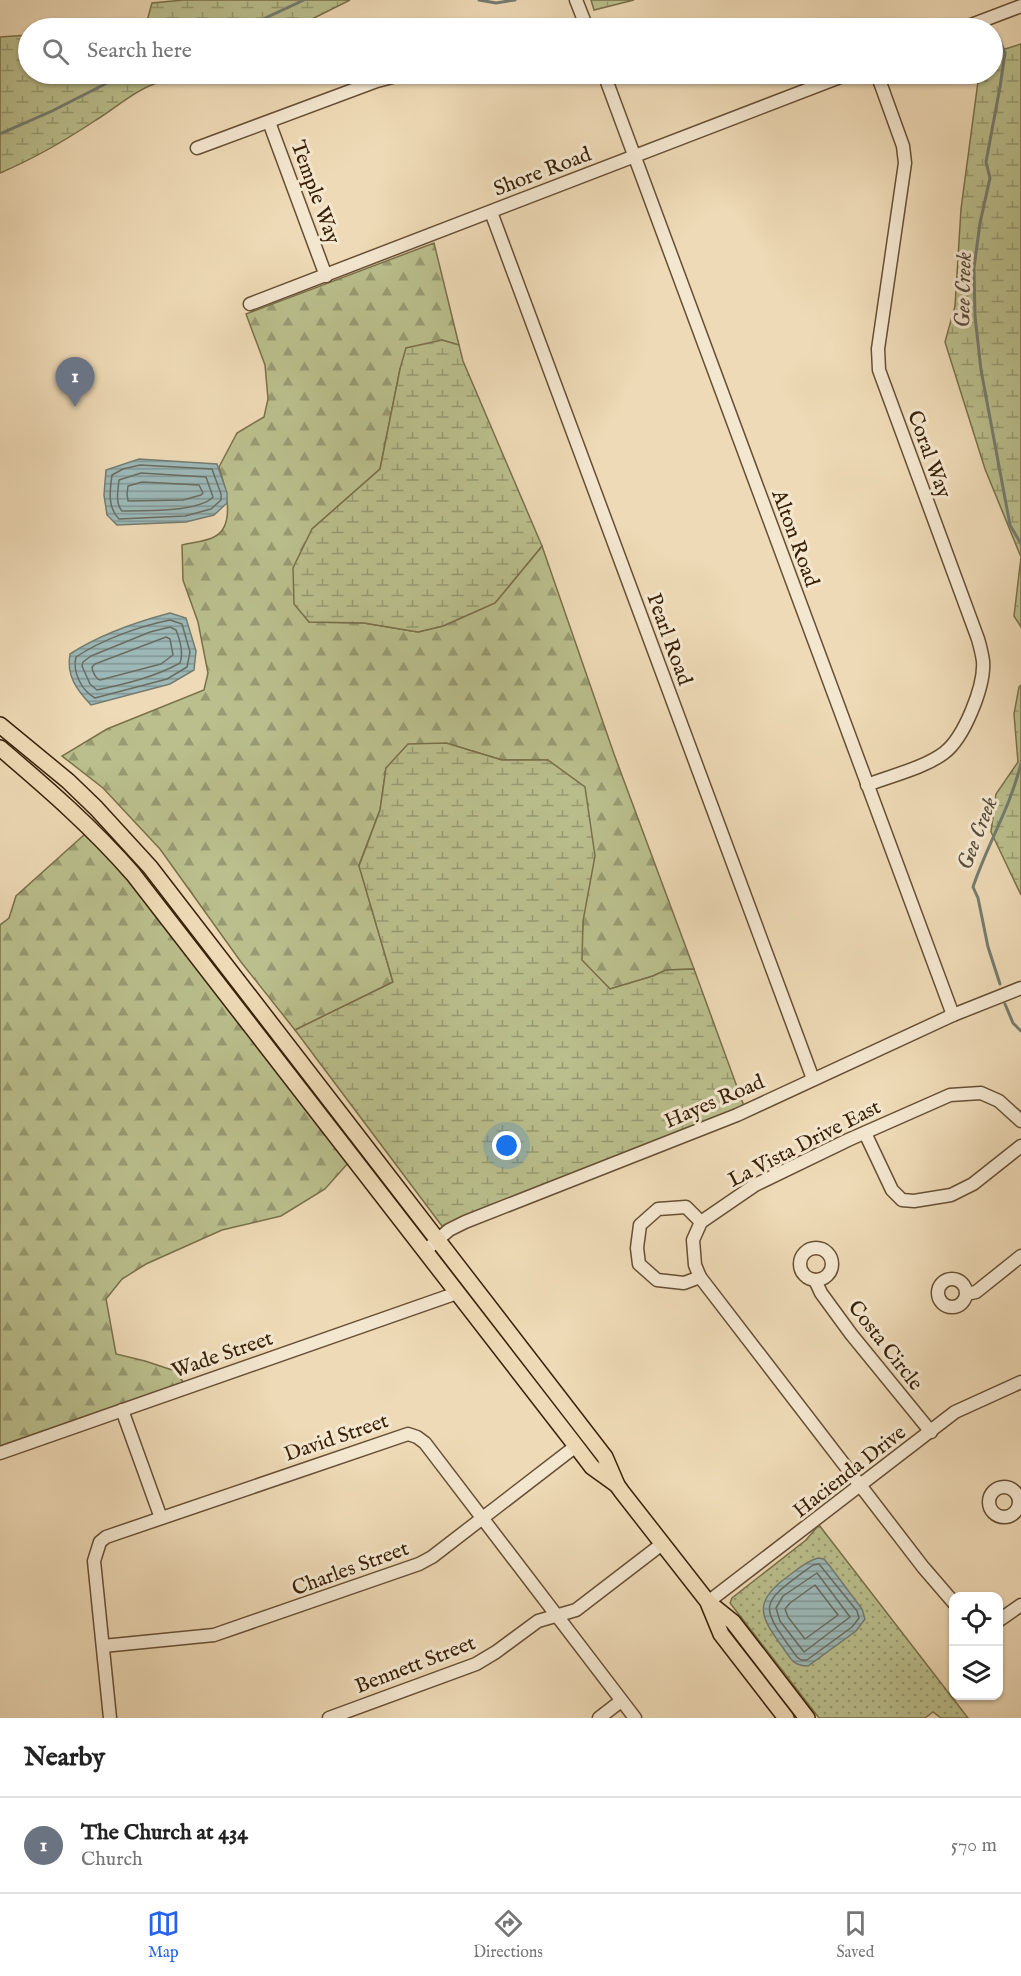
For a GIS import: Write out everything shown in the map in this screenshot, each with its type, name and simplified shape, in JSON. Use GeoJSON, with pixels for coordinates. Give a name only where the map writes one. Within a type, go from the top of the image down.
{"type":"FeatureCollection","features":[{"type":"Feature","properties":{"kind":"main road"},"geometry":{"type":"LineString","coordinates":[[0,724],[68,781],[124,837],[174,897],[605,1457],[617,1485],[662,1544],[708,1602],[733,1622],[807,1718]]}},
{"type":"Feature","properties":{"kind":"main road"},"geometry":{"type":"LineString","coordinates":[[0,748],[66,804],[109,846],[592,1467],[617,1485]]}},
{"type":"Feature","properties":{"kind":"main road"},"geometry":{"type":"LineString","coordinates":[[192,951],[207,952],[225,963]]}},
{"type":"Feature","properties":{"kind":"main road"},"geometry":{"type":"LineString","coordinates":[[708,1602],[721,1634],[786,1718]]}},
{"type":"Feature","properties":{"kind":"street"},"geometry":{"type":"LineString","coordinates":[[576,0],[582,18]]}},
{"type":"Feature","properties":{"kind":"street"},"geometry":{"type":"LineString","coordinates":[[989,18],[1021,6]]}},
{"type":"Feature","properties":{"kind":"street"},"geometry":{"type":"LineString","coordinates":[[197,148],[369,84]]}},
{"type":"Feature","properties":{"kind":"street","name":"Alton Road"},"geometry":{"type":"LineString","coordinates":[[608,84],[953,1015]]}},
{"type":"Feature","properties":{"kind":"street","name":"Shore Road"},"geometry":{"type":"LineString","coordinates":[[250,304],[822,84]]}},
{"type":"Feature","properties":{"kind":"street","name":"Coral Way"},"geometry":{"type":"LineString","coordinates":[[867,785],[926,763],[944,753],[955,742],[982,681],[983,662],[978,639],[879,370],[878,349],[905,163],[903,146],[881,84]]}},
{"type":"Feature","properties":{"kind":"street","name":"Temple Way"},"geometry":{"type":"LineString","coordinates":[[269,122],[326,276]]}},
{"type":"Feature","properties":{"kind":"street","name":"Pearl Road"},"geometry":{"type":"LineString","coordinates":[[490,212],[813,1080]]}},
{"type":"Feature","properties":{"kind":"street","name":"Hayes Road"},"geometry":{"type":"LineString","coordinates":[[425,1251],[438,1239],[465,1222],[737,1115],[953,1015],[1021,988]]}},
{"type":"Feature","properties":{"kind":"street","name":"La Vista Drive East"},"geometry":{"type":"LineString","coordinates":[[701,1222],[755,1185],[950,1095],[981,1093],[999,1101],[1021,1121]]}},
{"type":"Feature","properties":{"kind":"street"},"geometry":{"type":"LineString","coordinates":[[865,1133],[892,1190],[902,1200],[914,1201],[951,1195],[973,1184],[1021,1146]]}},
{"type":"Feature","properties":{"kind":"street"},"geometry":{"type":"LineString","coordinates":[[700,1277],[684,1283],[657,1280],[639,1264],[637,1248],[640,1225],[658,1209],[686,1208],[701,1222],[693,1240],[695,1265],[700,1277],[860,1487],[949,1597]]}},
{"type":"Feature","properties":{"kind":"street"},"geometry":{"type":"LineString","coordinates":[[966,1294],[976,1292],[1021,1256]]}},
{"type":"Feature","properties":{"kind":"street","name":"Costa Circle"},"geometry":{"type":"LineString","coordinates":[[815,1280],[821,1293],[851,1334],[931,1432]]}},
{"type":"Feature","properties":{"kind":"street","name":"Wade Street"},"geometry":{"type":"LineString","coordinates":[[0,1453],[458,1293]]}},
{"type":"Feature","properties":{"kind":"street","name":"Hacienda Drive"},"geometry":{"type":"LineString","coordinates":[[708,1602],[955,1412],[1021,1382]]}},
{"type":"Feature","properties":{"kind":"street"},"geometry":{"type":"LineString","coordinates":[[122,1410],[161,1518]]}},
{"type":"Feature","properties":{"kind":"street","name":"David Street"},"geometry":{"type":"LineString","coordinates":[[110,1718],[94,1561],[100,1542],[106,1537],[408,1434],[425,1443],[635,1718]]}},
{"type":"Feature","properties":{"kind":"street","name":"Charles Street"},"geometry":{"type":"LineString","coordinates":[[103,1646],[201,1638],[230,1631],[419,1564],[432,1557],[576,1446]]}},
{"type":"Feature","properties":{"kind":"street","name":"Bennett Street"},"geometry":{"type":"LineString","coordinates":[[329,1718],[476,1664],[538,1621],[576,1610],[662,1544]]}},
{"type":"Feature","properties":{"kind":"street"},"geometry":{"type":"LineString","coordinates":[[1003,1618],[1021,1605]]}},
{"type":"Feature","properties":{"kind":"street"},"geometry":{"type":"LineString","coordinates":[[599,1718],[621,1701]]}},
{"type":"Feature","properties":{"kind":"green space"},"geometry":{"type":"Polygon","coordinates":[[[183,0],[350,0],[314,18],[148,18],[152,3],[183,0]]]}},
{"type":"Feature","properties":{"kind":"green space"},"geometry":{"type":"Polygon","coordinates":[[[591,0],[634,0],[594,10],[591,0]]]}},
{"type":"Feature","properties":{"kind":"green space"},"geometry":{"type":"Polygon","coordinates":[[[18,36],[18,84],[154,84],[131,96],[61,142],[0,173],[0,37],[18,36]]]}},
{"type":"Feature","properties":{"kind":"green space"},"geometry":{"type":"Polygon","coordinates":[[[1021,44],[1021,557],[985,469],[945,342],[955,306],[961,209],[978,84],[1003,84],[1003,50],[1021,44]]]}},
{"type":"Feature","properties":{"kind":"green space"},"geometry":{"type":"Polygon","coordinates":[[[434,243],[459,345],[442,340],[400,369],[380,469],[312,529],[309,622],[364,623],[418,632],[443,626],[495,603],[542,546],[614,754],[694,969],[666,970],[610,989],[581,960],[583,921],[548,760],[502,760],[446,743],[386,768],[380,810],[359,865],[393,982],[295,1030],[241,962],[160,849],[103,788],[62,756],[107,729],[204,690],[208,673],[198,622],[183,580],[182,545],[210,539],[221,532],[227,515],[227,505],[219,467],[237,433],[264,417],[268,399],[265,365],[246,314],[434,243]]]}},
{"type":"Feature","properties":{"kind":"green space"},"geometry":{"type":"Polygon","coordinates":[[[442,340],[459,345],[463,361],[542,546],[495,603],[443,626],[418,632],[364,623],[309,622],[294,604],[293,568],[312,529],[380,469],[406,348],[442,340]]]}},
{"type":"Feature","properties":{"kind":"green space"},"geometry":{"type":"Polygon","coordinates":[[[1021,557],[1021,627],[1014,616],[1021,557]]]}},
{"type":"Feature","properties":{"kind":"green space"},"geometry":{"type":"Polygon","coordinates":[[[1021,685],[1021,895],[991,832],[996,794],[1018,762],[1014,714],[1021,685]]]}},
{"type":"Feature","properties":{"kind":"green space"},"geometry":{"type":"Polygon","coordinates":[[[446,743],[502,760],[548,760],[585,787],[595,856],[583,921],[582,960],[610,989],[666,970],[694,969],[744,1106],[442,1226],[295,1030],[393,982],[359,866],[380,810],[386,768],[408,744],[446,743]]]}},
{"type":"Feature","properties":{"kind":"green space"},"geometry":{"type":"Polygon","coordinates":[[[85,834],[120,868],[349,1162],[325,1189],[281,1216],[222,1230],[146,1264],[122,1279],[106,1299],[116,1354],[175,1371],[184,1383],[0,1448],[0,925],[9,918],[16,896],[85,834]]]}},
{"type":"Feature","properties":{"kind":"green space"},"geometry":{"type":"Polygon","coordinates":[[[819,1525],[949,1693],[949,1700],[954,1700],[968,1718],[941,1718],[933,1712],[925,1718],[819,1718],[730,1603],[732,1598],[806,1540],[819,1525]]]}},
{"type":"Feature","properties":{"kind":"water"},"geometry":{"type":"Polygon","coordinates":[[[139,459],[217,464],[227,493],[227,503],[214,515],[186,522],[117,525],[107,515],[104,495],[106,470],[139,459]]]}},
{"type":"Feature","properties":{"kind":"water"},"geometry":{"type":"Polygon","coordinates":[[[170,613],[186,618],[196,651],[194,670],[170,684],[91,705],[81,694],[71,676],[70,654],[118,630],[170,613]]]}},
{"type":"Feature","properties":{"kind":"water"},"geometry":{"type":"Polygon","coordinates":[[[818,1558],[824,1559],[829,1565],[862,1609],[865,1619],[856,1631],[808,1666],[803,1666],[792,1660],[768,1625],[763,1609],[765,1601],[776,1586],[802,1566],[818,1558]]]}},
{"type":"Feature","properties":{"kind":"waterway","name":"Gee Creek"},"geometry":{"type":"LineString","coordinates":[[265,18],[304,0]]}},
{"type":"Feature","properties":{"kind":"waterway","name":"Gee Creek"},"geometry":{"type":"LineString","coordinates":[[479,0],[496,3],[515,0]]}},
{"type":"Feature","properties":{"kind":"waterway","name":"Gee Creek"},"geometry":{"type":"LineString","coordinates":[[1003,48],[1005,53],[1003,67]]}},
{"type":"Feature","properties":{"kind":"waterway","name":"Gee Creek"},"geometry":{"type":"LineString","coordinates":[[0,134],[105,84]]}},
{"type":"Feature","properties":{"kind":"waterway","name":"Gee Creek"},"geometry":{"type":"LineString","coordinates":[[1000,84],[986,162],[990,178],[980,223],[974,268],[975,316],[981,370],[1010,525],[1021,544]]}},
{"type":"Feature","properties":{"kind":"waterway","name":"Gee Creek"},"geometry":{"type":"LineString","coordinates":[[1000,984],[988,947],[978,898],[973,887],[1011,795],[1021,763]]}},
{"type":"Feature","properties":{"kind":"waterway","name":"Gee Creek"},"geometry":{"type":"LineString","coordinates":[[1005,1004],[1013,1023],[1021,1031]]}},
{"type":"Feature","properties":{"kind":"place","name":"The Church at 434"},"geometry":{"type":"Point","coordinates":[75,407]}}]}
